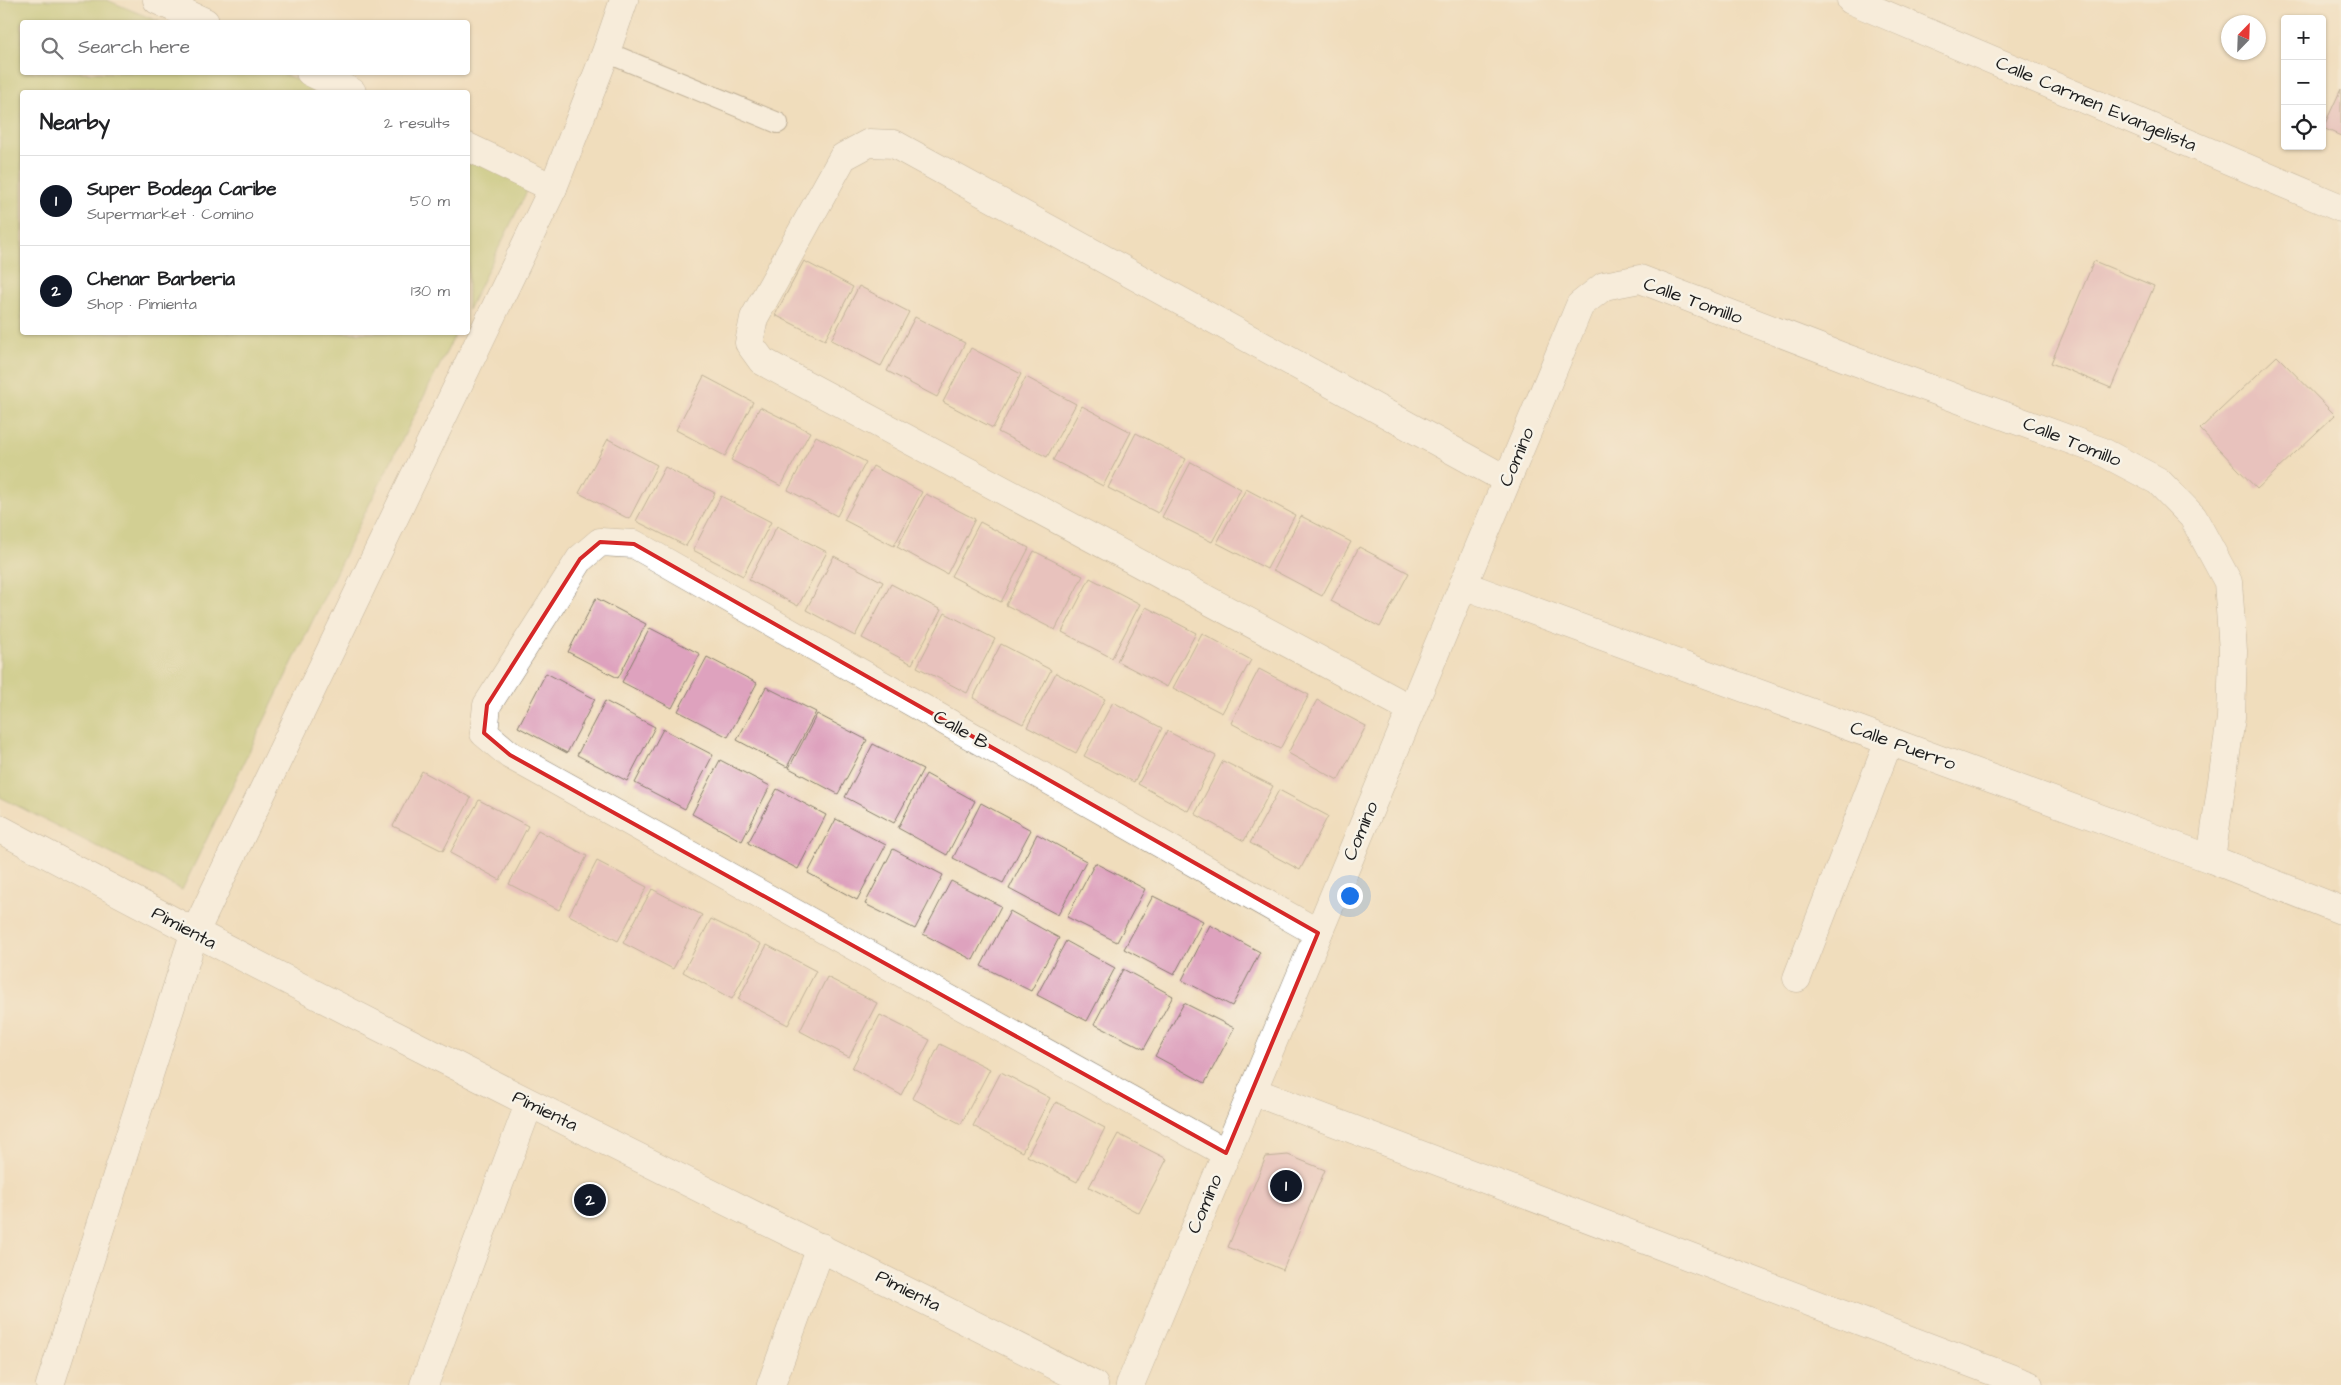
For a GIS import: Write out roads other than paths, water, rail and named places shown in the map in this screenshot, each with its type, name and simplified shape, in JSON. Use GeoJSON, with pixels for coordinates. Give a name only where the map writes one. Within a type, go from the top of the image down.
{"type":"FeatureCollection","features":[{"type":"Feature","properties":{"kind":"street"},"geometry":{"type":"LineString","coordinates":[[157,0],[201,20]]}},
{"type":"Feature","properties":{"kind":"street"},"geometry":{"type":"LineString","coordinates":[[50,1385],[194,934],[552,188],[606,52],[624,0]]}},
{"type":"Feature","properties":{"kind":"street","name":"Calle Carmen Evangelista"},"geometry":{"type":"LineString","coordinates":[[1851,0],[2341,208]]}},
{"type":"Feature","properties":{"kind":"street"},"geometry":{"type":"LineString","coordinates":[[316,75],[348,90]]}},
{"type":"Feature","properties":{"kind":"street"},"geometry":{"type":"LineString","coordinates":[[1411,709],[762,362],[749,343],[754,318],[843,157],[869,143],[894,144],[1507,480]]}},
{"type":"Feature","properties":{"kind":"street"},"geometry":{"type":"LineString","coordinates":[[470,148],[552,188]]}},
{"type":"Feature","properties":{"kind":"street","name":"Calle Tomillo"},"geometry":{"type":"LineString","coordinates":[[1604,286],[1640,279],[2101,451],[2158,481],[2193,517],[2228,582],[2234,651],[2231,718],[2211,859]]}},
{"type":"Feature","properties":{"kind":"street","name":"Comino"},"geometry":{"type":"LineString","coordinates":[[1130,1385],[1580,305],[1604,286]]}},
{"type":"Feature","properties":{"kind":"street","name":"Calle B"},"geometry":{"type":"LineString","coordinates":[[1226,1153],[510,755],[484,733],[487,704],[580,559],[600,542],[634,544],[1318,933]]}},
{"type":"Feature","properties":{"kind":"street","name":"Calle Puerro"},"geometry":{"type":"LineString","coordinates":[[1463,585],[2211,859],[2341,910]]}},
{"type":"Feature","properties":{"kind":"street"},"geometry":{"type":"LineString","coordinates":[[1796,978],[1890,741]]}},
{"type":"Feature","properties":{"kind":"street","name":"Pimienta"},"geometry":{"type":"LineString","coordinates":[[0,829],[194,934],[529,1104],[821,1247],[1094,1385]]}},
{"type":"Feature","properties":{"kind":"street"},"geometry":{"type":"LineString","coordinates":[[1252,1091],[2029,1385]]}},
{"type":"Feature","properties":{"kind":"street"},"geometry":{"type":"LineString","coordinates":[[424,1385],[529,1104]]}},
{"type":"Feature","properties":{"kind":"street"},"geometry":{"type":"LineString","coordinates":[[771,1385],[821,1247]]}},
{"type":"Feature","properties":{"kind":"lane"},"geometry":{"type":"LineString","coordinates":[[606,52],[778,124]]}},
{"type":"Feature","properties":{"kind":"place","name":"Super Bodega Caribe"},"geometry":{"type":"Point","coordinates":[1286,1186]}},
{"type":"Feature","properties":{"kind":"place","name":"Chenar Barberia"},"geometry":{"type":"Point","coordinates":[590,1200]}}]}
